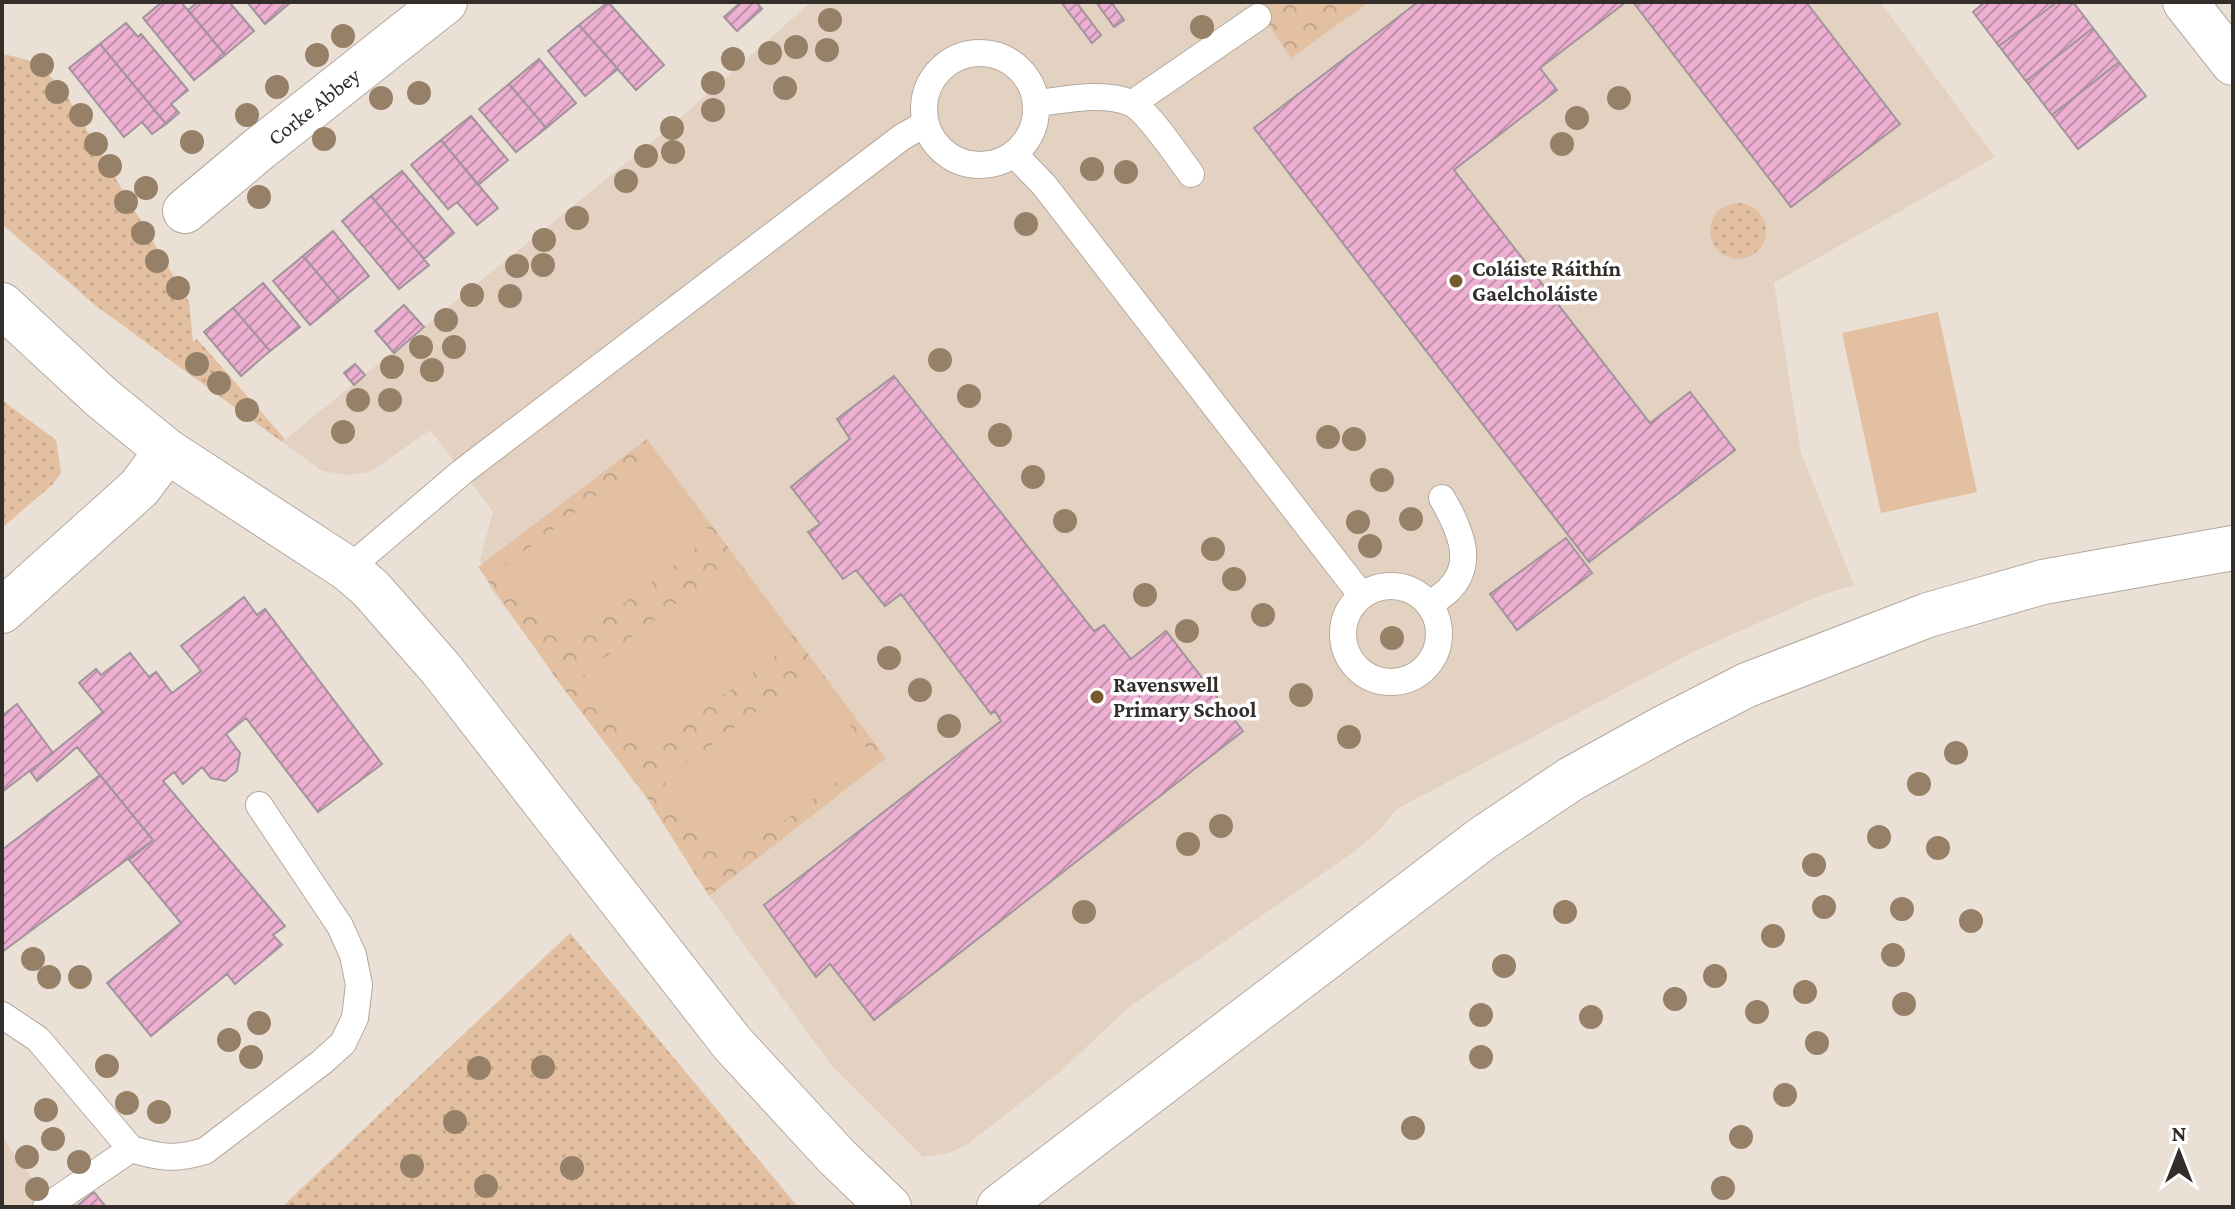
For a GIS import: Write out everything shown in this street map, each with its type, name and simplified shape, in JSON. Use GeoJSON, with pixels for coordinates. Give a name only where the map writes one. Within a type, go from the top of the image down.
{"type":"FeatureCollection","features":[{"type":"Feature","properties":{"kind":"street","name":"Corke Abbey"},"geometry":{"type":"LineString","coordinates":[[185,211],[445,2]]}},
{"type":"Feature","properties":{"kind":"street"},"geometry":{"type":"LineString","coordinates":[[2185,2],[2233,63]]}},
{"type":"Feature","properties":{"kind":"street"},"geometry":{"type":"LineString","coordinates":[[2,305],[101,397],[167,451],[348,569],[371,589],[441,669],[732,1043],[837,1157],[889,1207]]}},
{"type":"Feature","properties":{"kind":"street"},"geometry":{"type":"LineString","coordinates":[[2,611],[139,488],[167,451]]}},
{"type":"Feature","properties":{"kind":"street"},"geometry":{"type":"LineString","coordinates":[[999,1207],[1483,838],[1571,779],[1665,727],[1747,685],[1928,615],[2043,582],[2233,548]]}},
{"type":"Feature","properties":{"kind":"lane"},"geometry":{"type":"LineString","coordinates":[[1133,103],[1258,17]]}},
{"type":"Feature","properties":{"kind":"lane"},"geometry":{"type":"LineString","coordinates":[[970,53],[989,53],[1006,59],[1022,70],[1032,85],[1037,103],[1036,123],[1028,140],[1015,155],[989,165],[962,163],[945,154],[925,124],[923,106],[933,79],[952,59],[970,53]]}},
{"type":"Feature","properties":{"kind":"lane"},"geometry":{"type":"LineString","coordinates":[[1037,103],[1097,98],[1133,103],[1191,174]]}},
{"type":"Feature","properties":{"kind":"lane"},"geometry":{"type":"LineString","coordinates":[[348,569],[462,472],[902,137],[925,124]]}},
{"type":"Feature","properties":{"kind":"lane"},"geometry":{"type":"LineString","coordinates":[[1015,155],[1044,185],[1362,596]]}},
{"type":"Feature","properties":{"kind":"lane"},"geometry":{"type":"LineString","coordinates":[[1429,604],[1449,594],[1457,581],[1464,555],[1458,528],[1442,498]]}},
{"type":"Feature","properties":{"kind":"lane"},"geometry":{"type":"LineString","coordinates":[[1388,585],[1404,587],[1429,604],[1439,629],[1439,644],[1426,668],[1413,678],[1382,682],[1355,667],[1343,642],[1343,622],[1350,608],[1362,596],[1373,588],[1388,585]]}},
{"type":"Feature","properties":{"kind":"lane"},"geometry":{"type":"LineString","coordinates":[[2,1015],[38,1039],[131,1149],[162,1158],[184,1157],[205,1151],[322,1062],[343,1043],[355,1018],[359,985],[353,955],[340,926],[259,805]]}},
{"type":"Feature","properties":{"kind":"lane"},"geometry":{"type":"LineString","coordinates":[[46,1207],[131,1149]]}},
{"type":"Feature","properties":{"kind":"shaded area"},"geometry":{"type":"Polygon","coordinates":[[[811,2],[1880,2],[1995,157],[1774,283],[1801,453],[1854,585],[1819,596],[1693,652],[1397,809],[1377,833],[1348,856],[1128,1008],[1060,1072],[968,1144],[949,1153],[923,1157],[831,1065],[709,896],[647,798],[491,589],[480,560],[493,511],[430,430],[370,472],[348,475],[322,471],[282,442],[669,128],[811,2]]]}},
{"type":"Feature","properties":{"kind":"shaded area"},"geometry":{"type":"Polygon","coordinates":[[[2,1136],[50,1204],[46,1207],[2,1207],[2,1136]]]}},
{"type":"Feature","properties":{"kind":"green space"},"geometry":{"type":"Polygon","coordinates":[[[1253,2],[1369,2],[1291,58],[1253,2]]]}},
{"type":"Feature","properties":{"kind":"green space"},"geometry":{"type":"Polygon","coordinates":[[[2,54],[34,63],[62,90],[189,302],[193,342],[197,339],[285,439],[282,442],[95,305],[2,224],[2,54]]]}},
{"type":"Feature","properties":{"kind":"green space"},"geometry":{"type":"Polygon","coordinates":[[[1738,203],[1758,211],[1766,231],[1758,251],[1738,259],[1718,251],[1710,231],[1718,211],[1738,203]]]}},
{"type":"Feature","properties":{"kind":"green space"},"geometry":{"type":"Polygon","coordinates":[[[1938,312],[1977,492],[1881,513],[1842,333],[1938,312]]]}},
{"type":"Feature","properties":{"kind":"green space"},"geometry":{"type":"Polygon","coordinates":[[[2,400],[56,440],[61,473],[53,484],[2,528],[2,400]]]}},
{"type":"Feature","properties":{"kind":"green space"},"geometry":{"type":"Polygon","coordinates":[[[647,439],[886,758],[709,896],[647,798],[563,688],[478,567],[647,439]]]}},
{"type":"Feature","properties":{"kind":"green space"},"geometry":{"type":"Polygon","coordinates":[[[652,454],[713,535],[564,649],[502,568],[652,454]]]}},
{"type":"Feature","properties":{"kind":"green space"},"geometry":{"type":"Polygon","coordinates":[[[733,560],[795,641],[644,755],[583,674],[733,560]]]}},
{"type":"Feature","properties":{"kind":"green space"},"geometry":{"type":"Polygon","coordinates":[[[811,672],[872,756],[725,864],[663,780],[811,672]]]}},
{"type":"Feature","properties":{"kind":"green space"},"geometry":{"type":"Polygon","coordinates":[[[570,933],[798,1207],[282,1207],[570,933]]]}},
{"type":"Feature","properties":{"kind":"building"},"geometry":{"type":"Polygon","coordinates":[[[162,2],[181,2],[225,55],[194,80],[143,18],[162,2]]]}},
{"type":"Feature","properties":{"kind":"building"},"geometry":{"type":"Polygon","coordinates":[[[198,2],[229,2],[254,31],[225,55],[188,10],[198,2]]]}},
{"type":"Feature","properties":{"kind":"building"},"geometry":{"type":"Polygon","coordinates":[[[247,2],[291,2],[265,24],[247,2]]]}},
{"type":"Feature","properties":{"kind":"building"},"geometry":{"type":"Polygon","coordinates":[[[608,2],[664,65],[636,90],[579,25],[608,2]]]}},
{"type":"Feature","properties":{"kind":"building"},"geometry":{"type":"Polygon","coordinates":[[[741,2],[756,2],[762,9],[737,31],[724,17],[741,2]]]}},
{"type":"Feature","properties":{"kind":"building"},"geometry":{"type":"Polygon","coordinates":[[[1061,2],[1076,2],[1101,35],[1092,43],[1061,2]]]}},
{"type":"Feature","properties":{"kind":"building"},"geometry":{"type":"Polygon","coordinates":[[[1096,2],[1111,2],[1124,20],[1114,27],[1096,2]]]}},
{"type":"Feature","properties":{"kind":"building","name":"Coláiste Ráithín Gaelcholáiste"},"geometry":{"type":"Polygon","coordinates":[[[1418,2],[1626,2],[1540,68],[1557,90],[1454,170],[1650,423],[1690,392],[1735,450],[1589,562],[1254,128],[1418,2]]]}},
{"type":"Feature","properties":{"kind":"building"},"geometry":{"type":"Polygon","coordinates":[[[1633,2],[1806,2],[1900,124],[1791,207],[1633,2]]]}},
{"type":"Feature","properties":{"kind":"building"},"geometry":{"type":"Polygon","coordinates":[[[1985,2],[2057,2],[1999,46],[1973,12],[1985,2]]]}},
{"type":"Feature","properties":{"kind":"building"},"geometry":{"type":"Polygon","coordinates":[[[2057,2],[2073,2],[2093,28],[2026,81],[1999,46],[2057,2]]]}},
{"type":"Feature","properties":{"kind":"building"},"geometry":{"type":"Polygon","coordinates":[[[126,23],[138,37],[141,34],[188,90],[171,104],[179,113],[166,124],[100,44],[126,23]]]}},
{"type":"Feature","properties":{"kind":"building"},"geometry":{"type":"Polygon","coordinates":[[[579,25],[618,69],[585,96],[548,51],[579,25]]]}},
{"type":"Feature","properties":{"kind":"building"},"geometry":{"type":"Polygon","coordinates":[[[2093,28],[2119,62],[2052,115],[2026,81],[2093,28]]]}},
{"type":"Feature","properties":{"kind":"building"},"geometry":{"type":"Polygon","coordinates":[[[100,44],[166,124],[152,134],[142,122],[124,137],[69,68],[100,44]]]}},
{"type":"Feature","properties":{"kind":"building"},"geometry":{"type":"Polygon","coordinates":[[[539,59],[576,103],[546,128],[509,84],[539,59]]]}},
{"type":"Feature","properties":{"kind":"building"},"geometry":{"type":"Polygon","coordinates":[[[2119,62],[2146,96],[2078,149],[2052,115],[2119,62]]]}},
{"type":"Feature","properties":{"kind":"building"},"geometry":{"type":"Polygon","coordinates":[[[509,84],[546,128],[516,152],[479,109],[509,84]]]}},
{"type":"Feature","properties":{"kind":"building"},"geometry":{"type":"Polygon","coordinates":[[[471,116],[508,160],[478,185],[441,140],[471,116]]]}},
{"type":"Feature","properties":{"kind":"building"},"geometry":{"type":"Polygon","coordinates":[[[441,140],[498,208],[477,225],[457,202],[448,209],[411,165],[441,140]]]}},
{"type":"Feature","properties":{"kind":"building"},"geometry":{"type":"Polygon","coordinates":[[[402,171],[454,233],[424,259],[371,196],[402,171]]]}},
{"type":"Feature","properties":{"kind":"building"},"geometry":{"type":"Polygon","coordinates":[[[371,196],[429,265],[399,289],[342,221],[371,196]]]}},
{"type":"Feature","properties":{"kind":"building"},"geometry":{"type":"Polygon","coordinates":[[[333,231],[369,276],[340,300],[303,256],[333,231]]]}},
{"type":"Feature","properties":{"kind":"building"},"geometry":{"type":"Polygon","coordinates":[[[303,256],[340,300],[310,325],[273,281],[303,256]]]}},
{"type":"Feature","properties":{"kind":"building"},"geometry":{"type":"Polygon","coordinates":[[[263,283],[300,327],[270,351],[233,308],[263,283]]]}},
{"type":"Feature","properties":{"kind":"building"},"geometry":{"type":"Polygon","coordinates":[[[404,305],[424,327],[394,353],[375,331],[404,305]]]}},
{"type":"Feature","properties":{"kind":"building"},"geometry":{"type":"Polygon","coordinates":[[[233,308],[270,351],[241,376],[204,332],[233,308]]]}},
{"type":"Feature","properties":{"kind":"building"},"geometry":{"type":"Polygon","coordinates":[[[355,364],[365,375],[354,385],[344,373],[355,364]]]}},
{"type":"Feature","properties":{"kind":"building","name":"Ravenswell Primary School"},"geometry":{"type":"Polygon","coordinates":[[[894,376],[1094,631],[1104,625],[1131,659],[1166,631],[1243,731],[874,1020],[830,964],[816,977],[764,905],[1001,721],[995,711],[991,714],[901,594],[885,606],[856,570],[843,579],[808,532],[820,524],[791,487],[850,439],[837,419],[894,376]]]}},
{"type":"Feature","properties":{"kind":"building"},"geometry":{"type":"Polygon","coordinates":[[[1566,538],[1592,573],[1517,630],[1490,594],[1566,538]]]}},
{"type":"Feature","properties":{"kind":"building"},"geometry":{"type":"Polygon","coordinates":[[[244,597],[257,615],[265,609],[382,764],[318,812],[246,718],[226,734],[240,753],[237,771],[225,781],[211,778],[202,767],[183,784],[174,772],[163,781],[285,926],[273,935],[282,945],[235,984],[227,974],[151,1036],[107,983],[181,923],[129,860],[153,840],[77,747],[37,781],[30,771],[103,712],[79,683],[96,669],[101,675],[130,653],[149,677],[156,672],[172,693],[201,671],[181,646],[244,597]]]}},
{"type":"Feature","properties":{"kind":"building"},"geometry":{"type":"Polygon","coordinates":[[[17,704],[53,753],[2,792],[2,716],[17,704]]]}},
{"type":"Feature","properties":{"kind":"building"},"geometry":{"type":"Polygon","coordinates":[[[100,775],[153,840],[2,952],[2,850],[100,775]]]}},
{"type":"Feature","properties":{"kind":"building"},"geometry":{"type":"Polygon","coordinates":[[[94,1192],[106,1207],[76,1207],[94,1192]]]}},
{"type":"Feature","properties":{"kind":"place","name":"Coláiste Ráithín Gaelcholáiste"},"geometry":{"type":"Point","coordinates":[1456,281]}},
{"type":"Feature","properties":{"kind":"place","name":"Ravenswell Primary School"},"geometry":{"type":"Point","coordinates":[1097,697]}}]}
